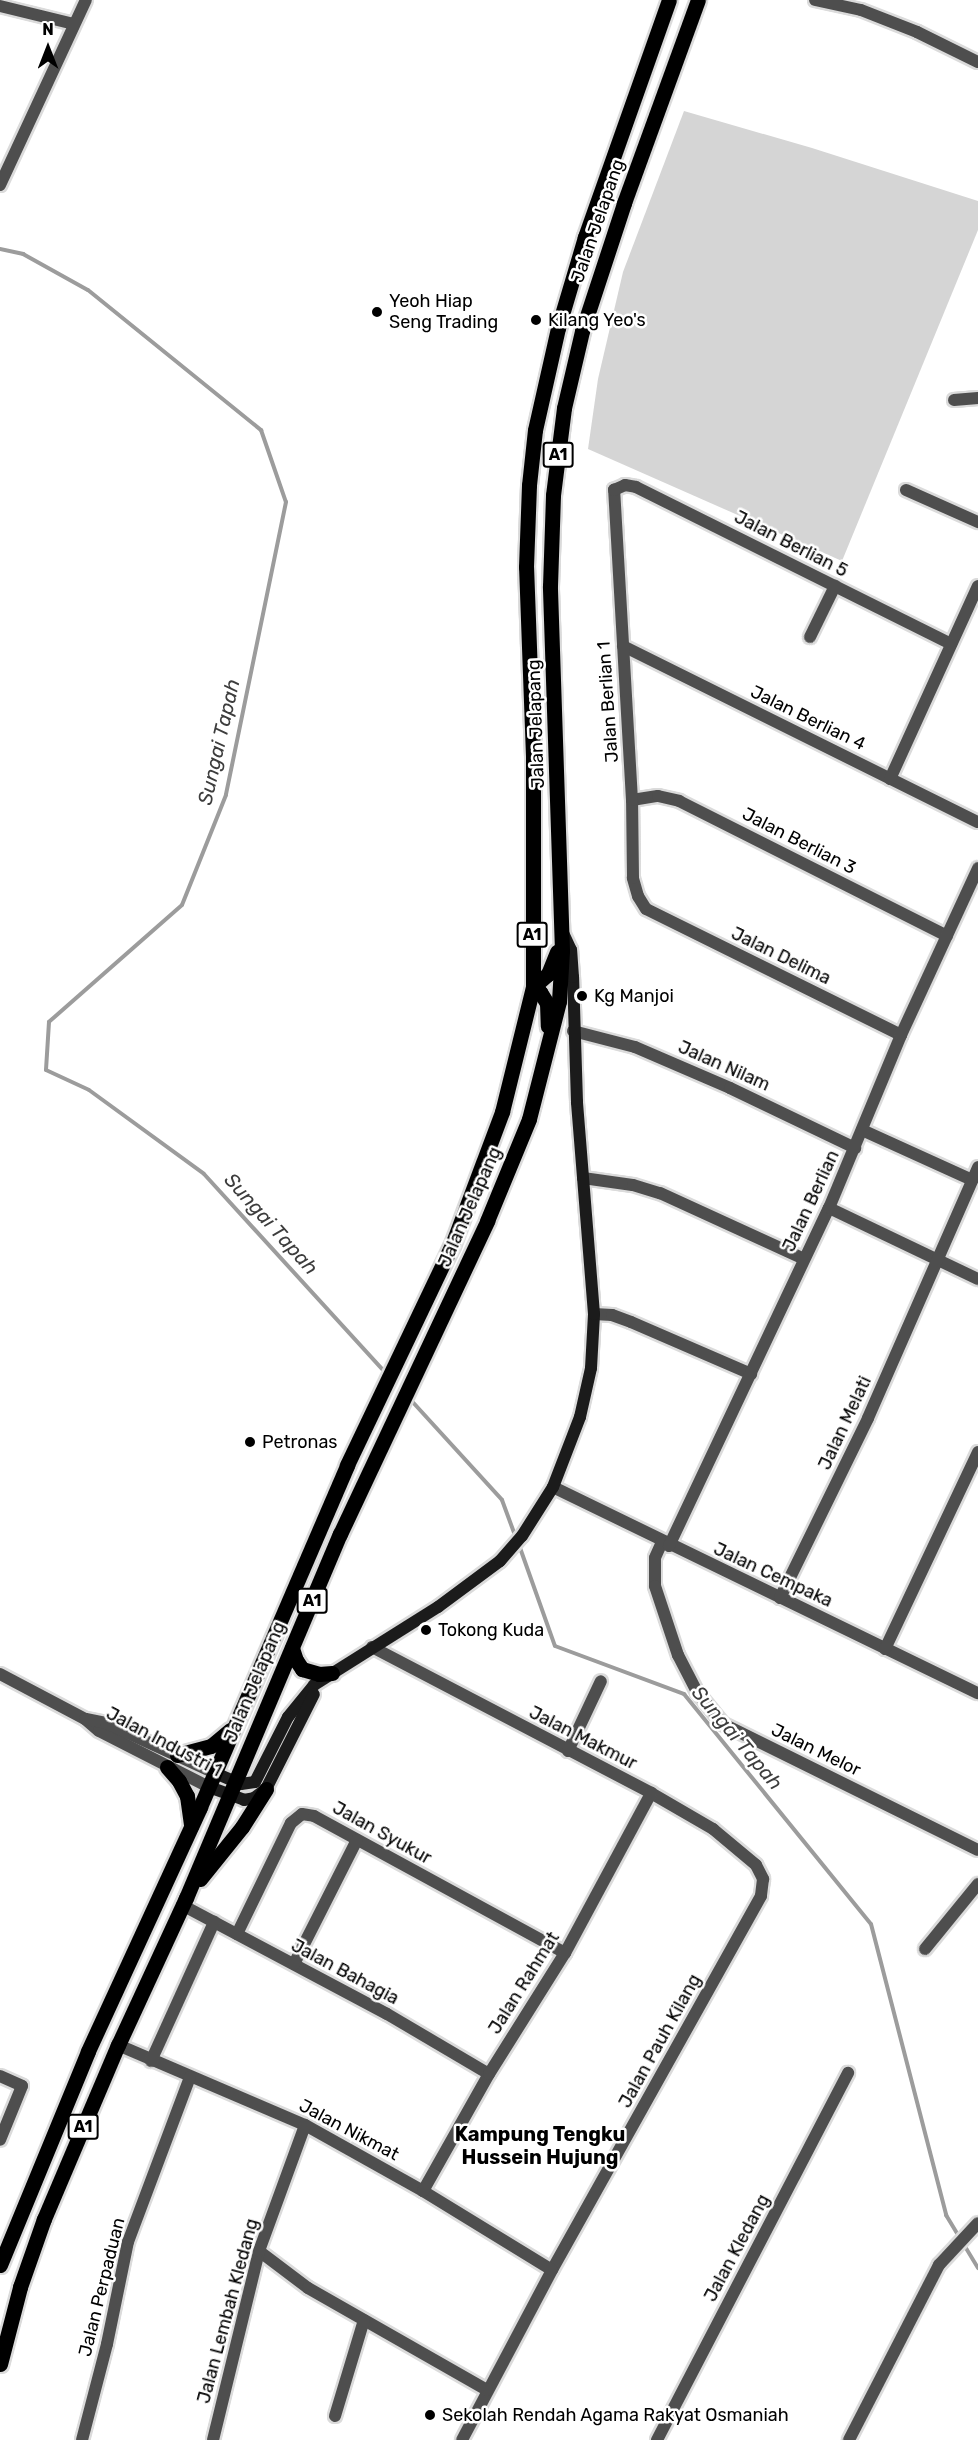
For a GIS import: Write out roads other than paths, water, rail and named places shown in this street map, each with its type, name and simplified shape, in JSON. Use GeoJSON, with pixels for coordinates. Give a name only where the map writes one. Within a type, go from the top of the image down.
{"type":"FeatureCollection","features":[{"type":"Feature","properties":{"kind":"main road","name":"Jalan Jelapang"},"geometry":{"type":"LineString","coordinates":[[0,2265],[88,2051],[212,1780],[348,1465],[452,1245],[502,1112],[532,987],[532,756],[526,567],[529,485],[535,430],[558,328],[585,237],[669,0]]}},
{"type":"Feature","properties":{"kind":"main road","name":"Jalan Jelapang"},"geometry":{"type":"LineString","coordinates":[[0,2364],[21,2287],[44,2218],[118,2045],[184,1902],[231,1788],[392,1421],[487,1221],[529,1119],[559,1001],[562,932],[550,586],[553,495],[564,408],[592,299],[624,203],[698,0]]}},
{"type":"Feature","properties":{"kind":"main road"},"geometry":{"type":"LineString","coordinates":[[547,1044],[547,1003],[540,992],[532,987],[545,978],[551,969],[562,932]]}},
{"type":"Feature","properties":{"kind":"main road"},"geometry":{"type":"LineString","coordinates":[[292,1648],[302,1669],[319,1674],[332,1673]]}},
{"type":"Feature","properties":{"kind":"main road"},"geometry":{"type":"LineString","coordinates":[[177,1755],[211,1746],[235,1725]]}},
{"type":"Feature","properties":{"kind":"main road"},"geometry":{"type":"LineString","coordinates":[[167,1767],[185,1791],[190,1808],[191,1826]]}},
{"type":"Feature","properties":{"kind":"main road"},"geometry":{"type":"LineString","coordinates":[[184,1902],[242,1827],[266,1789]]}},
{"type":"Feature","properties":{"kind":"street"},"geometry":{"type":"LineString","coordinates":[[0,185],[86,0]]}},
{"type":"Feature","properties":{"kind":"street"},"geometry":{"type":"LineString","coordinates":[[815,0],[861,10],[917,32],[978,62]]}},
{"type":"Feature","properties":{"kind":"street"},"geometry":{"type":"LineString","coordinates":[[0,6],[74,24]]}},
{"type":"Feature","properties":{"kind":"street"},"geometry":{"type":"LineString","coordinates":[[954,400],[978,398]]}},
{"type":"Feature","properties":{"kind":"street","name":"Jalan Berlian 5"},"geometry":{"type":"LineString","coordinates":[[614,490],[625,486],[636,487],[951,644]]}},
{"type":"Feature","properties":{"kind":"street","name":"Jalan Berlian 1"},"geometry":{"type":"LineString","coordinates":[[614,490],[632,800],[633,878],[638,896],[646,909]]}},
{"type":"Feature","properties":{"kind":"street"},"geometry":{"type":"LineString","coordinates":[[906,490],[978,522]]}},
{"type":"Feature","properties":{"kind":"street"},"geometry":{"type":"LineString","coordinates":[[810,637],[835,586]]}},
{"type":"Feature","properties":{"kind":"street"},"geometry":{"type":"LineString","coordinates":[[890,779],[978,586]]}},
{"type":"Feature","properties":{"kind":"street","name":"Jalan Berlian 4"},"geometry":{"type":"LineString","coordinates":[[623,646],[978,822]]}},
{"type":"Feature","properties":{"kind":"street","name":"Jalan Berlian 3"},"geometry":{"type":"LineString","coordinates":[[632,800],[658,796],[680,801],[947,936]]}},
{"type":"Feature","properties":{"kind":"street","name":"Jalan Berlian"},"geometry":{"type":"LineString","coordinates":[[665,1544],[752,1374],[829,1208],[901,1035],[978,868]]}},
{"type":"Feature","properties":{"kind":"street","name":"Jalan Delima"},"geometry":{"type":"LineString","coordinates":[[646,909],[901,1035]]}},
{"type":"Feature","properties":{"kind":"street"},"geometry":{"type":"LineString","coordinates":[[231,1788],[248,1785],[257,1779],[292,1711],[314,1684],[438,1607],[500,1561],[522,1536],[553,1487],[580,1417],[591,1368],[594,1314],[573,1031],[571,950],[562,932]]}},
{"type":"Feature","properties":{"kind":"street","name":"Jalan Nilam"},"geometry":{"type":"LineString","coordinates":[[573,1031],[635,1047],[730,1088],[855,1148]]}},
{"type":"Feature","properties":{"kind":"street"},"geometry":{"type":"LineString","coordinates":[[862,1130],[972,1180]]}},
{"type":"Feature","properties":{"kind":"street","name":"Jalan Melati"},"geometry":{"type":"LineString","coordinates":[[780,1598],[868,1418],[978,1167]]}},
{"type":"Feature","properties":{"kind":"street"},"geometry":{"type":"LineString","coordinates":[[583,1178],[633,1185],[660,1193],[804,1259]]}},
{"type":"Feature","properties":{"kind":"street"},"geometry":{"type":"LineString","coordinates":[[829,1208],[978,1279]]}},
{"type":"Feature","properties":{"kind":"street"},"geometry":{"type":"LineString","coordinates":[[594,1314],[612,1315],[631,1322],[752,1374]]}},
{"type":"Feature","properties":{"kind":"street"},"geometry":{"type":"LineString","coordinates":[[885,1649],[978,1452]]}},
{"type":"Feature","properties":{"kind":"street","name":"Jalan Cempaka"},"geometry":{"type":"LineString","coordinates":[[553,1487],[665,1544],[978,1693]]}},
{"type":"Feature","properties":{"kind":"street","name":"Jalan Melor"},"geometry":{"type":"LineString","coordinates":[[665,1544],[655,1558],[655,1586],[675,1646],[698,1692],[723,1724],[978,1850]]}},
{"type":"Feature","properties":{"kind":"street","name":"Jalan Makmur"},"geometry":{"type":"LineString","coordinates":[[372,1647],[651,1793],[713,1829],[756,1865],[763,1879]]}},
{"type":"Feature","properties":{"kind":"street"},"geometry":{"type":"LineString","coordinates":[[212,1780],[249,1799],[266,1789],[303,1711],[332,1673]]}},
{"type":"Feature","properties":{"kind":"street","name":"Jalan Industri 1"},"geometry":{"type":"LineString","coordinates":[[0,1674],[85,1719],[99,1731],[167,1767],[212,1780]]}},
{"type":"Feature","properties":{"kind":"street"},"geometry":{"type":"LineString","coordinates":[[568,1751],[601,1681]]}},
{"type":"Feature","properties":{"kind":"street","name":"Jalan Industri 1"},"geometry":{"type":"LineString","coordinates":[[85,1719],[106,1723],[177,1755],[212,1780]]}},
{"type":"Feature","properties":{"kind":"street","name":"Jalan Rahmat"},"geometry":{"type":"LineString","coordinates":[[423,2191],[489,2074],[565,1953],[651,1793]]}},
{"type":"Feature","properties":{"kind":"street","name":"Jalan Syukur"},"geometry":{"type":"LineString","coordinates":[[237,1934],[291,1823],[302,1814],[314,1816],[565,1953]]}},
{"type":"Feature","properties":{"kind":"street"},"geometry":{"type":"LineString","coordinates":[[294,1964],[357,1840]]}},
{"type":"Feature","properties":{"kind":"street","name":"Jalan Pauh Kilang"},"geometry":{"type":"LineString","coordinates":[[462,2440],[552,2270],[761,1896],[763,1879]]}},
{"type":"Feature","properties":{"kind":"street"},"geometry":{"type":"LineString","coordinates":[[925,1949],[978,1884]]}},
{"type":"Feature","properties":{"kind":"street","name":"Jalan Bahagia"},"geometry":{"type":"LineString","coordinates":[[184,1902],[214,1922],[387,2014],[489,2074]]}},
{"type":"Feature","properties":{"kind":"street"},"geometry":{"type":"LineString","coordinates":[[152,2061],[214,1922]]}},
{"type":"Feature","properties":{"kind":"street","name":"Jalan Nikmat"},"geometry":{"type":"LineString","coordinates":[[118,2045],[305,2125],[423,2191],[552,2270]]}},
{"type":"Feature","properties":{"kind":"street","name":"Jalan Kledang"},"geometry":{"type":"LineString","coordinates":[[657,2440],[848,2073]]}},
{"type":"Feature","properties":{"kind":"street"},"geometry":{"type":"LineString","coordinates":[[0,2076],[21,2086],[0,2140]]}},
{"type":"Feature","properties":{"kind":"street","name":"Jalan Perpaduan"},"geometry":{"type":"LineString","coordinates":[[82,2440],[107,2344],[128,2242],[190,2077]]}},
{"type":"Feature","properties":{"kind":"street","name":"Jalan Lembah Kledang"},"geometry":{"type":"LineString","coordinates":[[213,2440],[259,2251],[305,2125]]}},
{"type":"Feature","properties":{"kind":"street"},"geometry":{"type":"LineString","coordinates":[[849,2440],[939,2265],[955,2245],[978,2223]]}},
{"type":"Feature","properties":{"kind":"street"},"geometry":{"type":"LineString","coordinates":[[259,2251],[308,2288],[487,2390]]}},
{"type":"Feature","properties":{"kind":"street"},"geometry":{"type":"LineString","coordinates":[[335,2416],[364,2320]]}},
{"type":"Feature","properties":{"kind":"waterway","name":"Sungai Tapah"},"geometry":{"type":"LineString","coordinates":[[0,249],[23,254],[88,290],[261,430],[286,502],[226,795],[182,905],[49,1022],[46,1070],[89,1090],[204,1174],[386,1373]]}},
{"type":"Feature","properties":{"kind":"waterway","name":"Sungai Tapah"},"geometry":{"type":"LineString","coordinates":[[409,1398],[502,1500],[516,1538]]}},
{"type":"Feature","properties":{"kind":"waterway","name":"Sungai Tapah"},"geometry":{"type":"LineString","coordinates":[[519,1545],[555,1646],[684,1694],[871,1924],[946,2215],[978,2268]]}},
{"type":"Feature","properties":{"kind":"place","name":"Yeoh Hiap Seng Trading"},"geometry":{"type":"Point","coordinates":[377,312]}},
{"type":"Feature","properties":{"kind":"place","name":"Kilang Yeo's"},"geometry":{"type":"Point","coordinates":[536,320]}},
{"type":"Feature","properties":{"kind":"place","name":"Kg Manjoi"},"geometry":{"type":"Point","coordinates":[582,996]}},
{"type":"Feature","properties":{"kind":"place","name":"Petronas"},"geometry":{"type":"Point","coordinates":[250,1442]}},
{"type":"Feature","properties":{"kind":"place","name":"Tokong Kuda"},"geometry":{"type":"Point","coordinates":[426,1630]}},
{"type":"Feature","properties":{"kind":"place","name":"Sekolah Rendah Agama Rakyat Osmaniah"},"geometry":{"type":"Point","coordinates":[430,2415]}},
{"type":"Feature","properties":{"kind":"district","name":"Kampung Tengku Hussein Hujung"},"geometry":{"type":"Point","coordinates":[540,2146]}}]}
